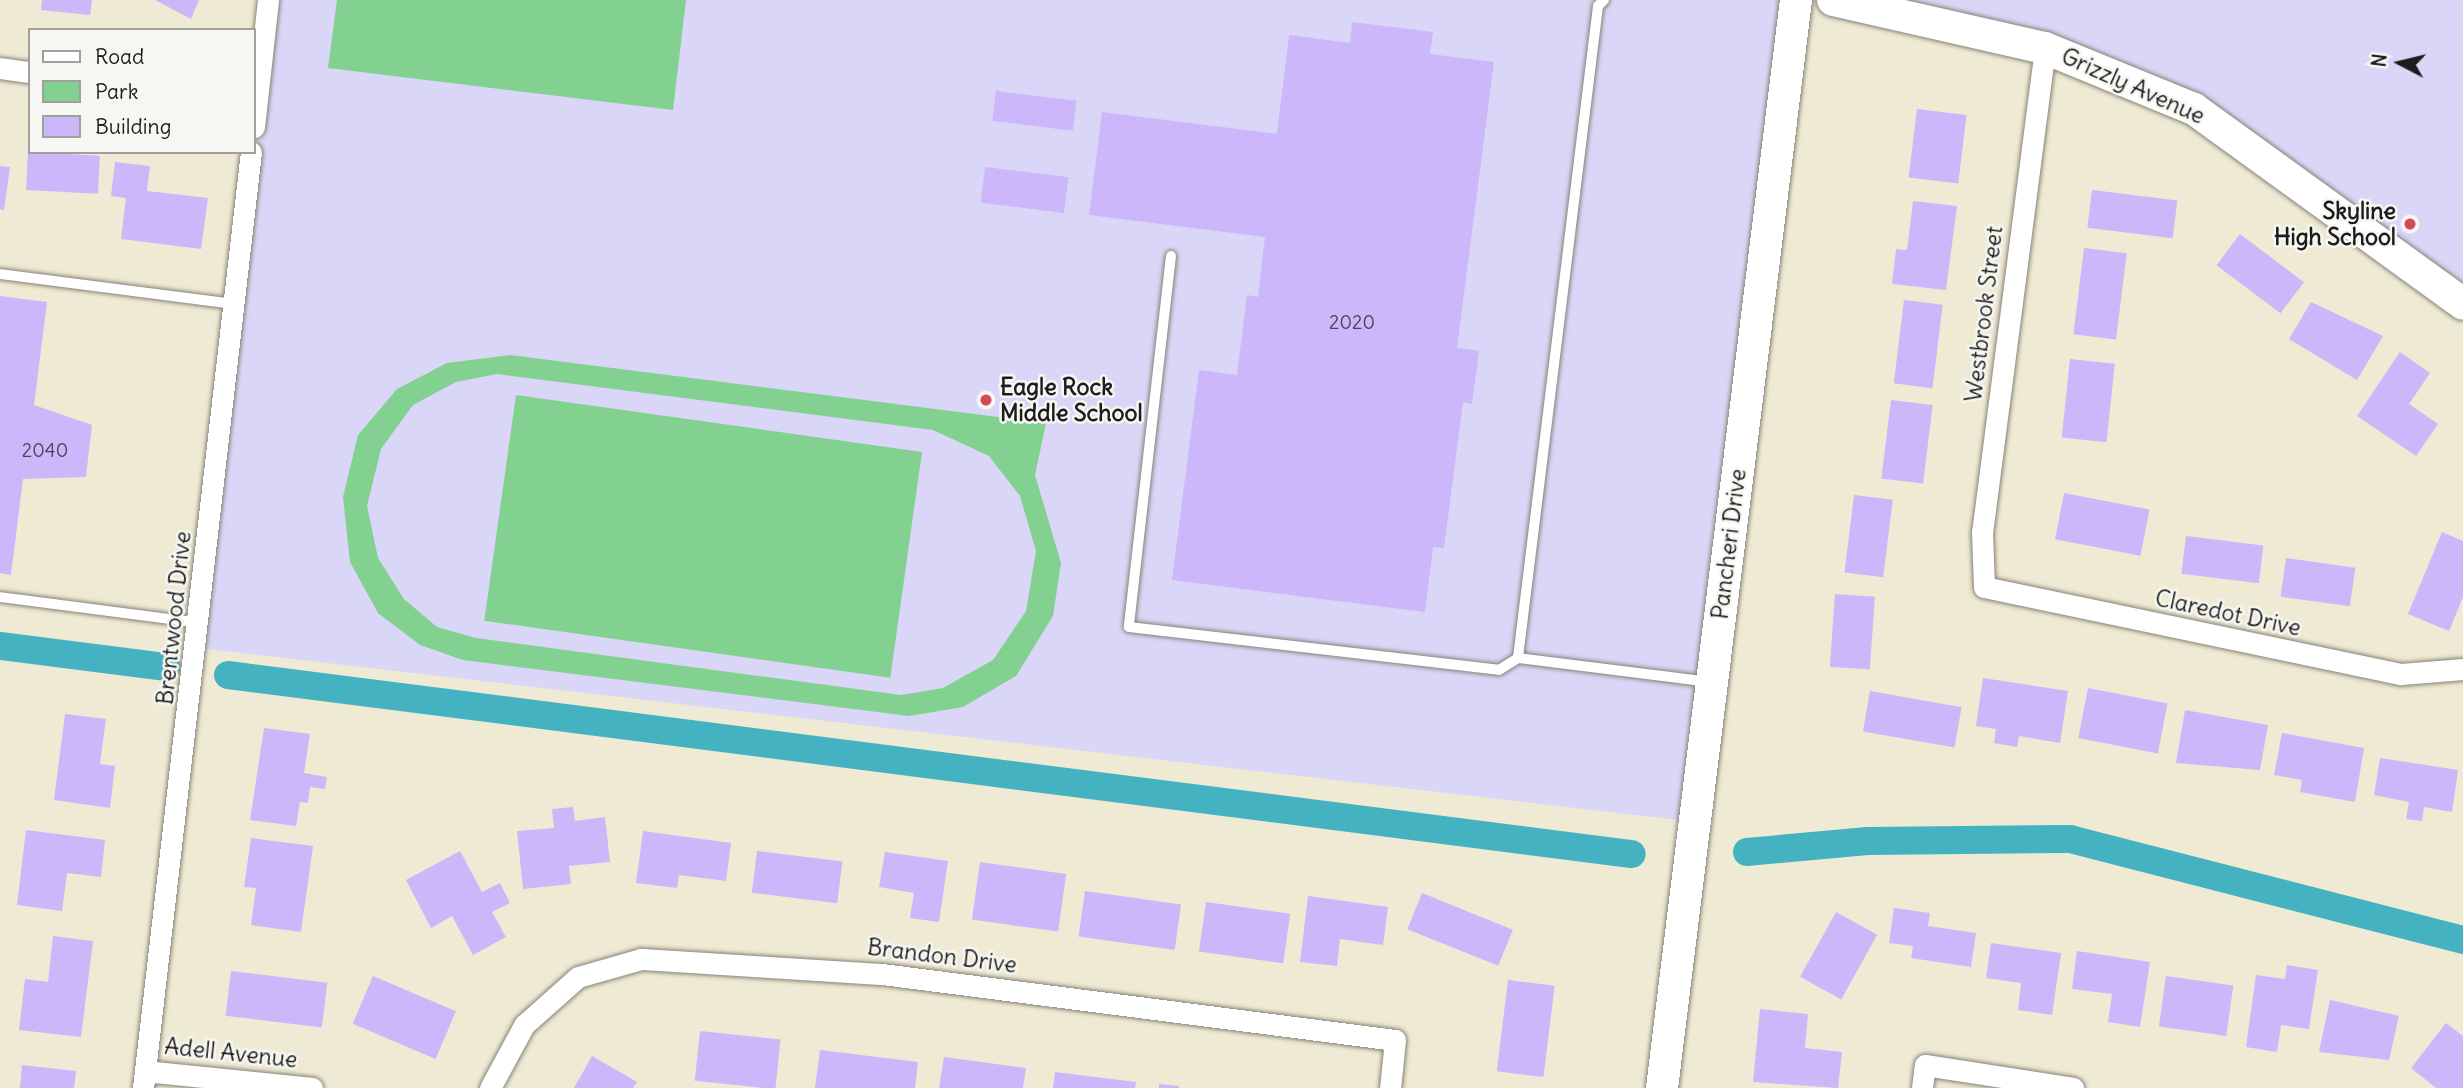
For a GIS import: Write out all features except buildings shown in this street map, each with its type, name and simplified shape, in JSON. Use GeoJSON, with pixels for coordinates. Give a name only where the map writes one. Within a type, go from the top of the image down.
{"type":"FeatureCollection","features":[{"type":"Feature","properties":{"kind":"street"},"geometry":{"type":"LineString","coordinates":[[256,93],[268,0]]}},
{"type":"Feature","properties":{"kind":"street","name":"Pancheri Drive"},"geometry":{"type":"LineString","coordinates":[[1662,1088],[1796,0]]}},
{"type":"Feature","properties":{"kind":"street","name":"Grizzly Avenue"},"geometry":{"type":"LineString","coordinates":[[1833,0],[2045,48],[2194,109],[2463,304]]}},
{"type":"Feature","properties":{"kind":"street","name":"Westbrook Street"},"geometry":{"type":"LineString","coordinates":[[1984,587],[1982,532],[2045,48]]}},
{"type":"Feature","properties":{"kind":"street"},"geometry":{"type":"LineString","coordinates":[[0,68],[28,72]]}},
{"type":"Feature","properties":{"kind":"street","name":"Brentwood Drive"},"geometry":{"type":"LineString","coordinates":[[144,1079],[200,623],[251,154]]}},
{"type":"Feature","properties":{"kind":"street","name":"Claredot Drive"},"geometry":{"type":"LineString","coordinates":[[1984,587],[2401,674],[2463,669]]}},
{"type":"Feature","properties":{"kind":"street","name":"Brandon Drive"},"geometry":{"type":"LineString","coordinates":[[490,1088],[524,1024],[578,977],[640,959],[882,974],[1395,1040],[1390,1088]]}},
{"type":"Feature","properties":{"kind":"street"},"geometry":{"type":"LineString","coordinates":[[1922,1088],[1925,1065],[2073,1088]]}},
{"type":"Feature","properties":{"kind":"street","name":"Adell Avenue"},"geometry":{"type":"LineString","coordinates":[[144,1079],[312,1088]]}},
{"type":"Feature","properties":{"kind":"lane"},"geometry":{"type":"LineString","coordinates":[[1518,658],[1598,6],[1604,0]]}},
{"type":"Feature","properties":{"kind":"lane"},"geometry":{"type":"LineString","coordinates":[[1171,256],[1129,627],[1499,670],[1518,658],[1712,682]]}},
{"type":"Feature","properties":{"kind":"lane"},"geometry":{"type":"LineString","coordinates":[[0,274],[235,304]]}},
{"type":"Feature","properties":{"kind":"lane"},"geometry":{"type":"LineString","coordinates":[[0,597],[200,623]]}},
{"type":"Feature","properties":{"kind":"shaded area","name":"Eagle Rock Middle School"},"geometry":{"type":"Polygon","coordinates":[[[269,0],[1795,0],[1695,822],[198,648],[252,154],[256,154],[256,119],[269,0]]]}},
{"type":"Feature","properties":{"kind":"shaded area","name":"Skyline High School"},"geometry":{"type":"Polygon","coordinates":[[[1833,0],[2463,0],[2463,304],[2194,109],[1833,0]]]}},
{"type":"Feature","properties":{"kind":"green space"},"geometry":{"type":"Polygon","coordinates":[[[337,0],[686,0],[673,110],[328,68],[337,0]]]}},
{"type":"Feature","properties":{"kind":"green space"},"geometry":{"type":"Polygon","coordinates":[[[510,355],[1046,423],[1035,475],[1061,563],[1053,616],[1016,676],[963,707],[909,716],[463,660],[420,645],[378,613],[350,562],[343,497],[358,435],[397,389],[447,363],[510,355]],[[497,374],[456,382],[413,405],[381,449],[367,506],[378,558],[404,599],[437,627],[476,638],[901,695],[943,688],[993,660],[1026,611],[1036,551],[1020,496],[989,456],[933,430],[497,374]]]}},
{"type":"Feature","properties":{"kind":"green space"},"geometry":{"type":"Polygon","coordinates":[[[516,395],[922,452],[890,678],[484,621],[516,395]]]}},
{"type":"Feature","properties":{"kind":"waterway"},"geometry":{"type":"LineString","coordinates":[[0,646],[167,667]]}},
{"type":"Feature","properties":{"kind":"waterway"},"geometry":{"type":"LineString","coordinates":[[228,675],[1632,854]]}},
{"type":"Feature","properties":{"kind":"waterway"},"geometry":{"type":"LineString","coordinates":[[1747,852],[1868,841],[2070,839],[2463,940]]}},
{"type":"Feature","properties":{"kind":"place","name":"Skyline High School"},"geometry":{"type":"Point","coordinates":[2410,224]}},
{"type":"Feature","properties":{"kind":"place","name":"Eagle Rock Middle School"},"geometry":{"type":"Point","coordinates":[986,400]}}]}
